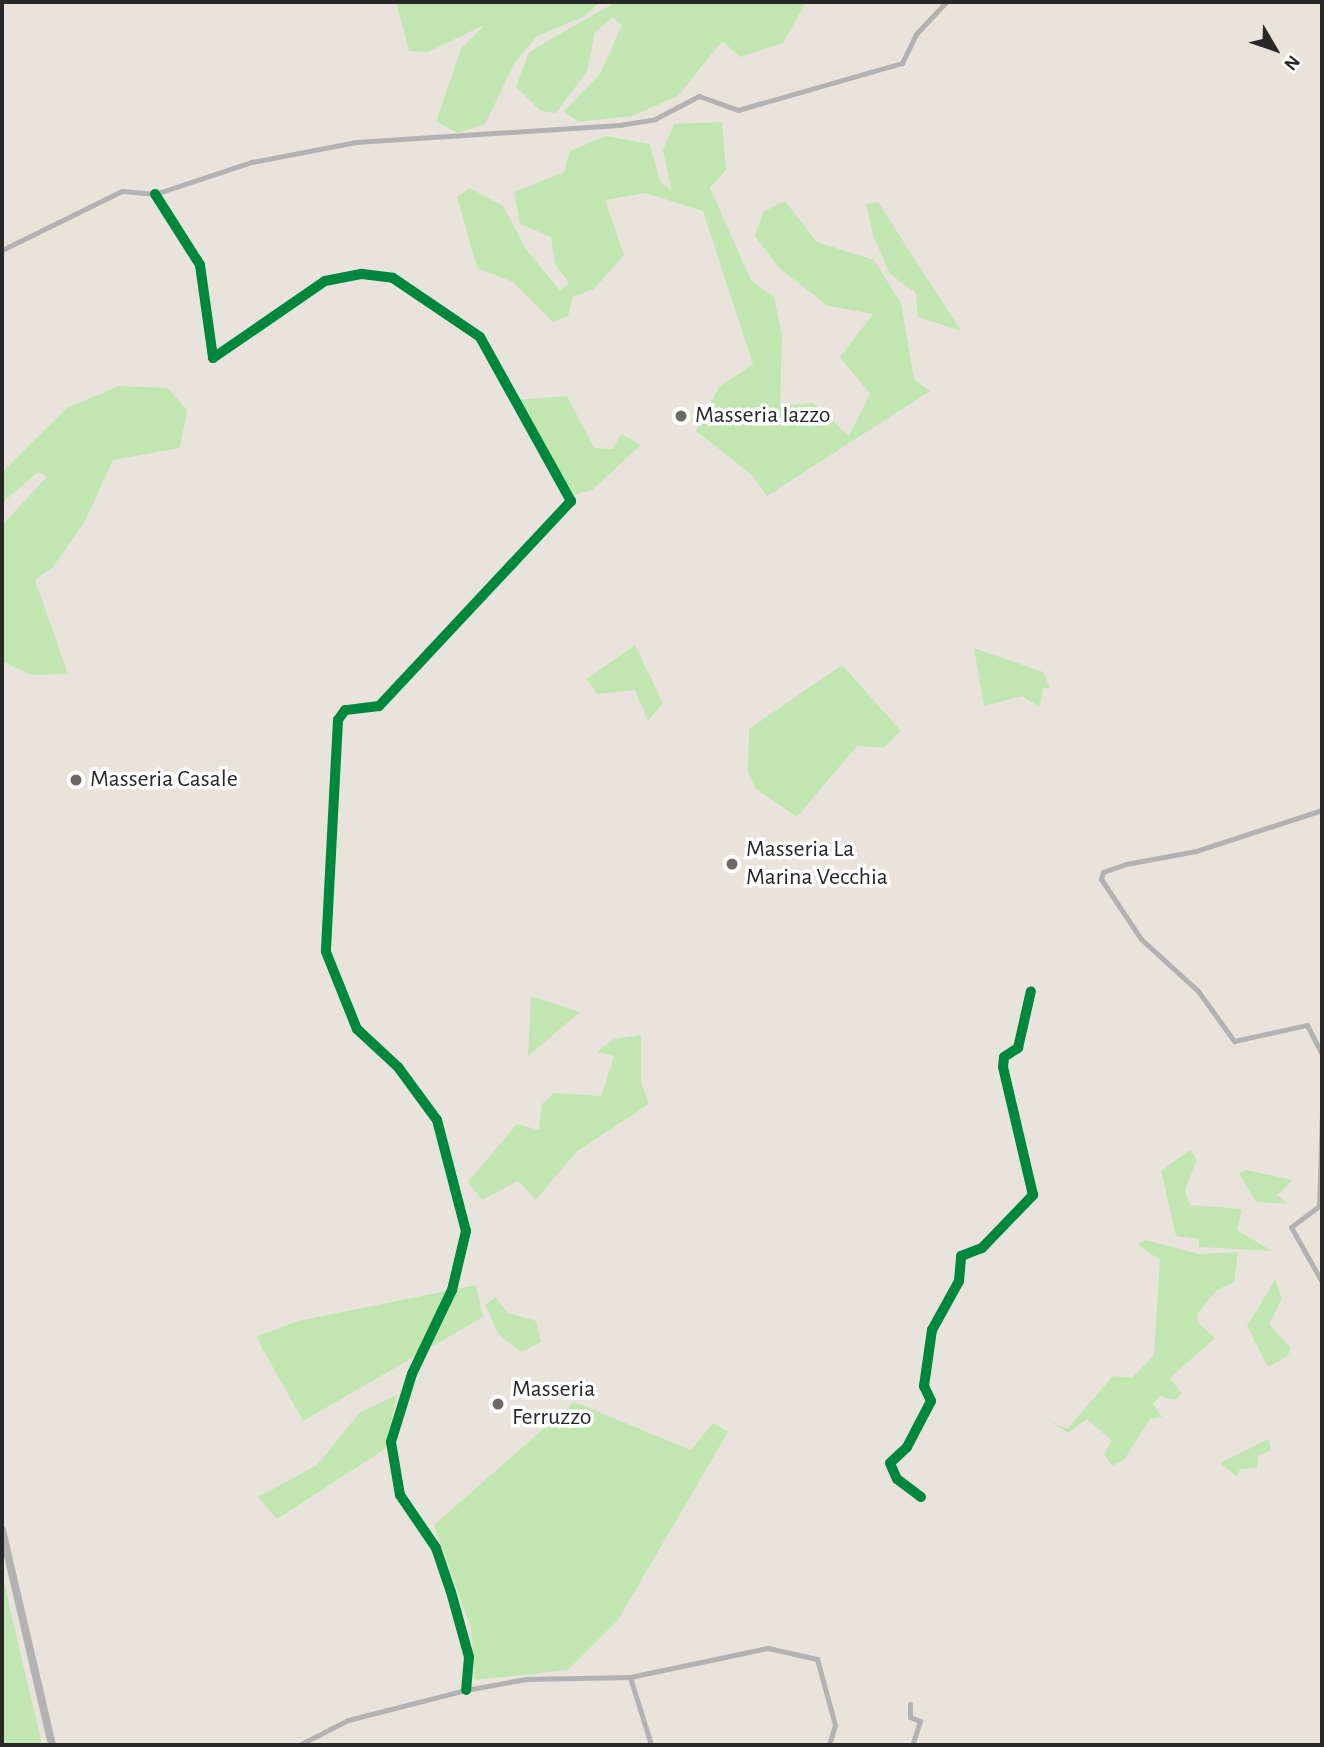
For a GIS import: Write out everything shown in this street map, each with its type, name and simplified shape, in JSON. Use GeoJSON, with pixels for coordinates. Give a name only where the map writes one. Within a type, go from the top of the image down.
{"type":"FeatureCollection","features":[{"type":"Feature","properties":{"kind":"main road"},"geometry":{"type":"LineString","coordinates":[[2,1530],[52,1745]]}},
{"type":"Feature","properties":{"kind":"street"},"geometry":{"type":"LineString","coordinates":[[2,250],[122,191],[155,194],[252,162],[356,142],[619,125],[655,119],[699,96],[738,110],[902,63],[916,34],[946,2]]}},
{"type":"Feature","properties":{"kind":"street"},"geometry":{"type":"LineString","coordinates":[[155,194],[200,265],[213,358],[325,281],[362,274],[393,278],[480,337],[570,501],[379,706],[345,710],[338,720],[326,952],[357,1029],[398,1067],[437,1120],[466,1231],[452,1290],[412,1374],[391,1442],[400,1494],[436,1548],[451,1592],[469,1657],[466,1690]]}},
{"type":"Feature","properties":{"kind":"street"},"geometry":{"type":"LineString","coordinates":[[1322,810],[1196,851],[1126,864],[1103,872],[1101,879],[1141,939],[1198,991],[1234,1041],[1307,1025],[1322,1054]]}},
{"type":"Feature","properties":{"kind":"street"},"geometry":{"type":"LineString","coordinates":[[921,1497],[897,1479],[890,1463],[907,1447],[931,1401],[924,1386],[932,1330],[959,1281],[961,1256],[982,1248],[1033,1195],[1003,1066],[1004,1057],[1018,1048],[1031,991]]}},
{"type":"Feature","properties":{"kind":"street"},"geometry":{"type":"LineString","coordinates":[[1322,1112],[1319,1206],[1291,1227],[1322,1282]]}},
{"type":"Feature","properties":{"kind":"street"},"geometry":{"type":"LineString","coordinates":[[1322,1292],[1322,1316]]}},
{"type":"Feature","properties":{"kind":"street"},"geometry":{"type":"LineString","coordinates":[[299,1745],[348,1720],[466,1690],[526,1679],[630,1677],[740,1651],[809,1654],[830,1696],[835,1725],[829,1745]]}},
{"type":"Feature","properties":{"kind":"street"},"geometry":{"type":"LineString","coordinates":[[630,1677],[652,1745]]}},
{"type":"Feature","properties":{"kind":"street"},"geometry":{"type":"LineString","coordinates":[[910,1704],[910,1717],[920,1721],[912,1745]]}},
{"type":"Feature","properties":{"kind":"street"},"geometry":{"type":"LineString","coordinates":[[164,1745],[209,1745]]}},
{"type":"Feature","properties":{"kind":"green space"},"geometry":{"type":"Polygon","coordinates":[[[396,2],[600,2],[583,17],[537,36],[515,62],[485,124],[458,133],[436,122],[461,49],[484,25],[428,52],[409,51],[396,2]]]}},
{"type":"Feature","properties":{"kind":"green space"},"geometry":{"type":"Polygon","coordinates":[[[616,2],[806,2],[783,43],[740,57],[722,41],[678,96],[632,116],[578,122],[564,111],[600,74],[622,25],[613,17],[595,32],[587,71],[556,113],[541,111],[516,87],[529,52],[616,2]]]}},
{"type":"Feature","properties":{"kind":"green space"},"geometry":{"type":"Polygon","coordinates":[[[722,122],[726,170],[710,188],[751,280],[774,297],[782,336],[780,406],[813,403],[849,436],[870,394],[840,357],[873,314],[828,306],[779,268],[755,236],[763,212],[785,201],[817,242],[874,260],[901,303],[914,379],[930,391],[767,496],[752,475],[696,431],[719,387],[753,364],[703,211],[645,193],[605,200],[624,255],[594,289],[573,297],[568,316],[553,322],[513,282],[477,268],[457,197],[470,188],[503,206],[526,249],[560,291],[569,283],[555,264],[551,237],[520,224],[514,192],[564,172],[570,151],[606,136],[650,144],[660,181],[672,192],[663,150],[674,124],[722,122]]]}},
{"type":"Feature","properties":{"kind":"green space"},"geometry":{"type":"Polygon","coordinates":[[[878,202],[961,331],[918,317],[916,293],[890,274],[873,235],[866,204],[878,202]]]}},
{"type":"Feature","properties":{"kind":"green space"},"geometry":{"type":"Polygon","coordinates":[[[119,386],[168,388],[187,410],[180,448],[113,460],[84,523],[52,568],[35,580],[68,674],[31,675],[2,661],[2,525],[47,477],[38,472],[2,503],[2,472],[67,408],[119,386]]]}},
{"type":"Feature","properties":{"kind":"green space"},"geometry":{"type":"Polygon","coordinates":[[[567,396],[594,448],[613,449],[621,434],[641,445],[592,490],[574,495],[516,400],[567,396]]]}},
{"type":"Feature","properties":{"kind":"green space"},"geometry":{"type":"Polygon","coordinates":[[[635,645],[663,703],[648,721],[635,690],[597,694],[587,679],[635,645]]]}},
{"type":"Feature","properties":{"kind":"green space"},"geometry":{"type":"Polygon","coordinates":[[[974,648],[1043,672],[1050,688],[1043,688],[1040,707],[1022,696],[984,706],[974,648]]]}},
{"type":"Feature","properties":{"kind":"green space"},"geometry":{"type":"Polygon","coordinates":[[[842,665],[901,731],[883,748],[857,746],[797,817],[756,789],[748,772],[749,729],[842,665]]]}},
{"type":"Feature","properties":{"kind":"green space"},"geometry":{"type":"Polygon","coordinates":[[[531,996],[580,1012],[528,1056],[528,1055],[531,996]]]}},
{"type":"Feature","properties":{"kind":"green space"},"geometry":{"type":"Polygon","coordinates":[[[641,1035],[641,1082],[649,1104],[576,1152],[536,1200],[518,1181],[482,1200],[468,1182],[517,1124],[539,1130],[542,1104],[554,1093],[601,1096],[614,1056],[597,1052],[614,1039],[641,1035]]]}},
{"type":"Feature","properties":{"kind":"green space"},"geometry":{"type":"Polygon","coordinates":[[[1190,1150],[1197,1160],[1185,1190],[1190,1205],[1242,1209],[1237,1230],[1272,1251],[1199,1247],[1199,1239],[1176,1236],[1161,1171],[1190,1150]]]}},
{"type":"Feature","properties":{"kind":"green space"},"geometry":{"type":"Polygon","coordinates":[[[1246,1170],[1293,1180],[1277,1195],[1288,1204],[1256,1202],[1239,1173],[1246,1170]]]}},
{"type":"Feature","properties":{"kind":"green space"},"geometry":{"type":"Polygon","coordinates":[[[1146,1240],[1199,1254],[1238,1252],[1234,1282],[1217,1290],[1198,1313],[1197,1322],[1215,1338],[1170,1378],[1182,1394],[1174,1400],[1159,1396],[1153,1404],[1162,1417],[1150,1419],[1124,1460],[1112,1466],[1104,1454],[1112,1441],[1087,1419],[1068,1433],[1048,1420],[1067,1429],[1113,1376],[1132,1378],[1154,1355],[1160,1260],[1137,1244],[1146,1240]]]}},
{"type":"Feature","properties":{"kind":"green space"},"geometry":{"type":"Polygon","coordinates":[[[1275,1280],[1282,1299],[1269,1324],[1290,1347],[1288,1356],[1268,1367],[1247,1326],[1275,1280]]]}},
{"type":"Feature","properties":{"kind":"green space"},"geometry":{"type":"Polygon","coordinates":[[[476,1285],[483,1317],[303,1421],[256,1337],[298,1321],[476,1285]]]}},
{"type":"Feature","properties":{"kind":"green space"},"geometry":{"type":"Polygon","coordinates":[[[495,1297],[508,1313],[536,1321],[541,1342],[521,1352],[499,1335],[485,1305],[495,1297]]]}},
{"type":"Feature","properties":{"kind":"green space"},"geometry":{"type":"Polygon","coordinates":[[[397,1395],[385,1449],[277,1519],[258,1497],[317,1465],[360,1412],[397,1395]]]}},
{"type":"Feature","properties":{"kind":"green space"},"geometry":{"type":"Polygon","coordinates":[[[574,1402],[691,1450],[713,1423],[728,1432],[618,1620],[568,1670],[475,1680],[471,1628],[434,1525],[574,1402]]]}},
{"type":"Feature","properties":{"kind":"green space"},"geometry":{"type":"Polygon","coordinates":[[[1269,1439],[1271,1450],[1258,1456],[1257,1468],[1240,1469],[1237,1477],[1220,1463],[1269,1439]]]}},
{"type":"Feature","properties":{"kind":"green space"},"geometry":{"type":"Polygon","coordinates":[[[2,1572],[20,1652],[42,1745],[2,1745],[2,1572]]]}},
{"type":"Feature","properties":{"kind":"cycle path"},"geometry":{"type":"LineString","coordinates":[[155,194],[200,265],[213,358],[325,281],[362,274],[393,278],[480,337],[571,501],[379,706],[345,710],[338,720],[326,952],[357,1029],[398,1067],[437,1120],[466,1231],[452,1290],[412,1374],[391,1442],[400,1495],[436,1548],[451,1592],[469,1657],[466,1690]]}},
{"type":"Feature","properties":{"kind":"cycle path"},"geometry":{"type":"LineString","coordinates":[[921,1497],[897,1479],[890,1463],[907,1447],[931,1401],[924,1386],[932,1330],[959,1281],[961,1256],[982,1248],[1033,1195],[1003,1067],[1004,1057],[1018,1048],[1031,991]]}},
{"type":"Feature","properties":{"kind":"place","name":"Masseria Iazzo"},"geometry":{"type":"Point","coordinates":[681,416]}},
{"type":"Feature","properties":{"kind":"place","name":"Masseria Casale"},"geometry":{"type":"Point","coordinates":[76,780]}},
{"type":"Feature","properties":{"kind":"place","name":"Masseria La Marina Vecchia"},"geometry":{"type":"Point","coordinates":[732,864]}},
{"type":"Feature","properties":{"kind":"place","name":"Masseria Ferruzzo"},"geometry":{"type":"Point","coordinates":[498,1404]}}]}
